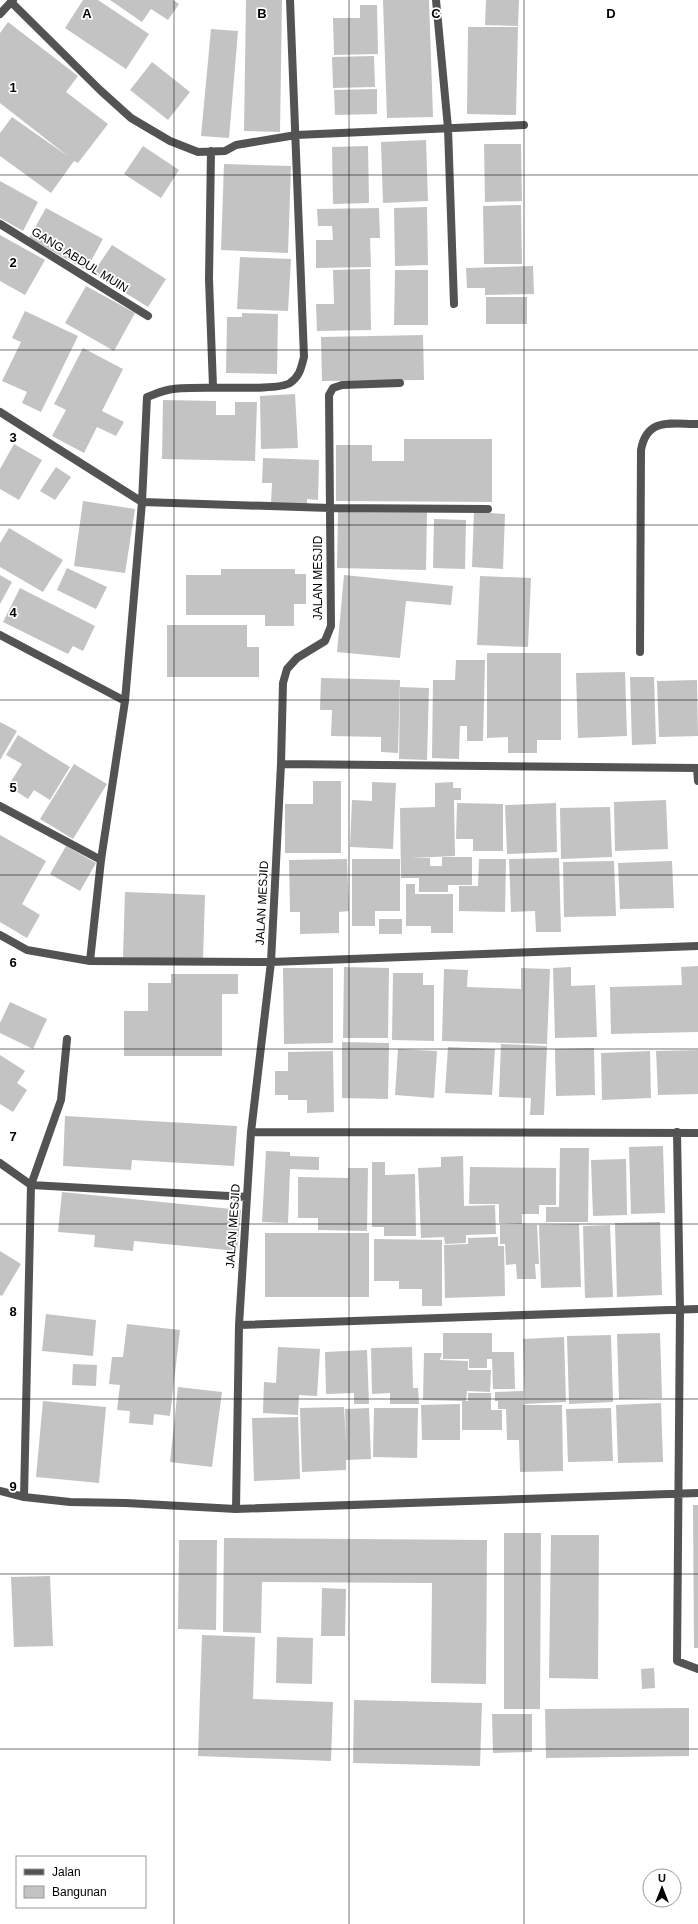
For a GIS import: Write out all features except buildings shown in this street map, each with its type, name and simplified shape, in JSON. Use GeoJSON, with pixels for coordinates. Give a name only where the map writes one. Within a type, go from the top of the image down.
{"type":"FeatureCollection","features":[{"type":"Feature","properties":{"kind":"street"},"geometry":{"type":"LineString","coordinates":[[90,962],[101,860],[125,701],[142,502],[146,397],[173,389],[213,387],[278,388],[289,384],[300,374],[304,350],[290,0]]}},
{"type":"Feature","properties":{"kind":"street"},"geometry":{"type":"LineString","coordinates":[[436,0],[448,128],[454,304]]}},
{"type":"Feature","properties":{"kind":"street"},"geometry":{"type":"LineString","coordinates":[[0,14],[12,1],[100,90],[131,118],[170,141],[198,152],[225,151],[236,145],[296,135],[524,124]]}},
{"type":"Feature","properties":{"kind":"street"},"geometry":{"type":"LineString","coordinates":[[211,151],[209,279],[213,387]]}},
{"type":"Feature","properties":{"kind":"street","name":"GANG ABDUL MUIN"},"geometry":{"type":"LineString","coordinates":[[0,224],[148,316]]}},
{"type":"Feature","properties":{"kind":"street","name":"JALAN MESJID"},"geometry":{"type":"LineString","coordinates":[[236,1509],[239,1325],[251,1132],[271,962],[281,764],[283,683],[287,669],[297,658],[325,641],[331,626],[329,395],[333,388],[342,385],[400,383]]}},
{"type":"Feature","properties":{"kind":"street"},"geometry":{"type":"LineString","coordinates":[[0,412],[142,502],[330,508],[488,509]]}},
{"type":"Feature","properties":{"kind":"street"},"geometry":{"type":"LineString","coordinates":[[640,652],[641,450],[643,440],[648,431],[656,426],[667,424],[698,424]]}},
{"type":"Feature","properties":{"kind":"street"},"geometry":{"type":"LineString","coordinates":[[0,634],[125,701]]}},
{"type":"Feature","properties":{"kind":"street"},"geometry":{"type":"LineString","coordinates":[[281,764],[698,768],[698,781]]}},
{"type":"Feature","properties":{"kind":"street"},"geometry":{"type":"LineString","coordinates":[[0,806],[101,860]]}},
{"type":"Feature","properties":{"kind":"street"},"geometry":{"type":"LineString","coordinates":[[0,935],[27,950],[90,962],[271,962],[698,946]]}},
{"type":"Feature","properties":{"kind":"street"},"geometry":{"type":"LineString","coordinates":[[24,1497],[31,1185],[61,1100],[68,1039]]}},
{"type":"Feature","properties":{"kind":"street"},"geometry":{"type":"LineString","coordinates":[[251,1132],[698,1133]]}},
{"type":"Feature","properties":{"kind":"street"},"geometry":{"type":"LineString","coordinates":[[677,1132],[680,1310],[676,1661],[698,1669]]}},
{"type":"Feature","properties":{"kind":"street"},"geometry":{"type":"LineString","coordinates":[[0,1163],[31,1185],[247,1197]]}},
{"type":"Feature","properties":{"kind":"street"},"geometry":{"type":"LineString","coordinates":[[239,1325],[698,1309]]}},
{"type":"Feature","properties":{"kind":"street"},"geometry":{"type":"LineString","coordinates":[[0,1490],[24,1497],[70,1502],[126,1503],[236,1509],[698,1493]]}}]}
